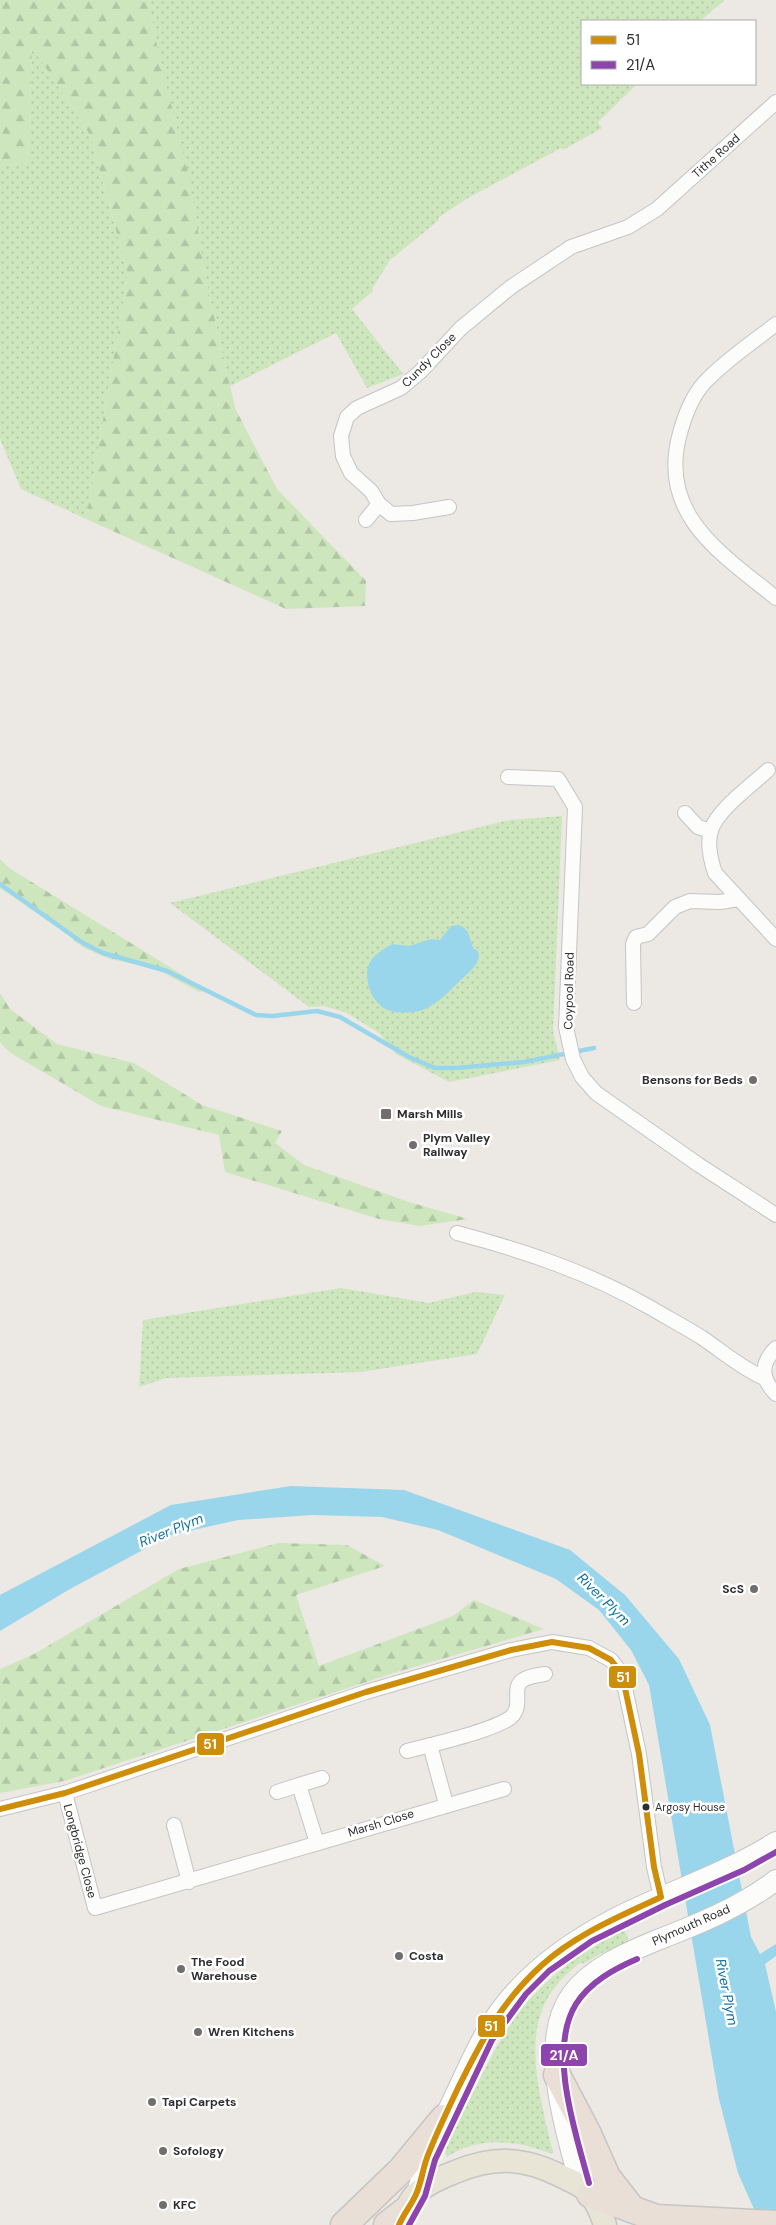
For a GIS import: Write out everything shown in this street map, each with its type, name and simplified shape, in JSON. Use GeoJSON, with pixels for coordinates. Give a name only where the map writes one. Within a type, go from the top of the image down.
{"type":"FeatureCollection","features":[{"type":"Feature","properties":{"kind":"highway"},"geometry":{"type":"LineString","coordinates":[[557,2075],[587,2132],[607,2177],[632,2210]]}},
{"type":"Feature","properties":{"kind":"highway"},"geometry":{"type":"LineString","coordinates":[[344,2225],[401,2170],[444,2118]]}},
{"type":"Feature","properties":{"kind":"highway"},"geometry":{"type":"LineString","coordinates":[[585,2190],[656,2218],[776,2224]]}},
{"type":"Feature","properties":{"kind":"main road"},"geometry":{"type":"LineString","coordinates":[[402,2213],[444,2118],[484,2035],[519,1988],[543,1964],[588,1933],[661,1897],[740,1862],[776,1842]]}},
{"type":"Feature","properties":{"kind":"main road","name":"Plymouth Road"},"geometry":{"type":"LineString","coordinates":[[585,2190],[562,2110],[557,2075],[556,2050],[558,2027],[563,2009],[572,1994],[584,1981],[620,1956],[687,1928],[758,1894],[776,1880]]}},
{"type":"Feature","properties":{"kind":"main road"},"geometry":{"type":"LineString","coordinates":[[402,2213],[438,2179],[472,2165],[499,2159],[544,2167],[585,2190],[605,2225]]}},
{"type":"Feature","properties":{"kind":"street","name":"Tithe Road"},"geometry":{"type":"LineString","coordinates":[[657,209],[776,102]]}},
{"type":"Feature","properties":{"kind":"street","name":"Cundy Close"},"geometry":{"type":"LineString","coordinates":[[449,507],[413,513],[391,514],[379,504],[371,491],[351,473],[343,456],[341,436],[347,417],[357,408],[401,388],[420,372],[468,322],[511,287],[571,246],[628,227],[657,209]]}},
{"type":"Feature","properties":{"kind":"street"},"geometry":{"type":"LineString","coordinates":[[776,324],[705,382],[694,396],[683,423],[676,450],[675,476],[681,502],[696,528],[715,548],[776,598]]}},
{"type":"Feature","properties":{"kind":"street"},"geometry":{"type":"LineString","coordinates":[[366,520],[379,504]]}},
{"type":"Feature","properties":{"kind":"street"},"geometry":{"type":"LineString","coordinates":[[768,770],[720,815],[711,830],[710,860],[715,872],[776,939]]}},
{"type":"Feature","properties":{"kind":"street","name":"Coypool Road"},"geometry":{"type":"LineString","coordinates":[[508,777],[558,779],[575,807],[566,1027],[573,1060],[582,1077],[596,1093],[776,1215]]}},
{"type":"Feature","properties":{"kind":"street"},"geometry":{"type":"LineString","coordinates":[[685,813],[698,827],[711,830]]}},
{"type":"Feature","properties":{"kind":"street"},"geometry":{"type":"LineString","coordinates":[[634,1003],[633,944],[636,937],[648,934],[674,907],[690,901],[720,902],[739,899]]}},
{"type":"Feature","properties":{"kind":"street"},"geometry":{"type":"LineString","coordinates":[[457,1233],[514,1248],[565,1266],[598,1281],[700,1336],[750,1372],[764,1378],[776,1394]]}},
{"type":"Feature","properties":{"kind":"street"},"geometry":{"type":"LineString","coordinates":[[764,1378],[765,1366],[776,1348]]}},
{"type":"Feature","properties":{"kind":"street"},"geometry":{"type":"LineString","coordinates":[[0,1809],[65,1793],[366,1692],[511,1650],[552,1642],[589,1648],[610,1660],[622,1674],[639,1754],[654,1867],[661,1897]]}},
{"type":"Feature","properties":{"kind":"street"},"geometry":{"type":"LineString","coordinates":[[407,1751],[486,1728],[509,1718],[517,1706],[517,1689],[520,1683],[523,1680],[545,1674]]}},
{"type":"Feature","properties":{"kind":"street"},"geometry":{"type":"LineString","coordinates":[[430,1745],[446,1804]]}},
{"type":"Feature","properties":{"kind":"street"},"geometry":{"type":"LineString","coordinates":[[277,1792],[322,1778]]}},
{"type":"Feature","properties":{"kind":"street"},"geometry":{"type":"LineString","coordinates":[[299,1785],[317,1842]]}},
{"type":"Feature","properties":{"kind":"street","name":"Marsh Close"},"geometry":{"type":"LineString","coordinates":[[95,1908],[189,1882],[446,1804],[504,1789]]}},
{"type":"Feature","properties":{"kind":"street","name":"Longbridge Close"},"geometry":{"type":"LineString","coordinates":[[65,1793],[95,1908]]}},
{"type":"Feature","properties":{"kind":"street"},"geometry":{"type":"LineString","coordinates":[[174,1825],[189,1882]]}},
{"type":"Feature","properties":{"kind":"green space"},"geometry":{"type":"Polygon","coordinates":[[[0,0],[148,0],[159,56],[187,168],[208,289],[235,408],[277,489],[366,581],[365,606],[286,609],[86,519],[128,274],[90,135],[32,47],[28,163],[0,165],[0,0]]]}},
{"type":"Feature","properties":{"kind":"green space"},"geometry":{"type":"Polygon","coordinates":[[[148,0],[725,0],[701,20],[581,20],[581,85],[636,85],[598,122],[602,128],[466,199],[438,218],[439,220],[390,260],[372,289],[373,291],[352,309],[403,374],[367,388],[336,333],[230,386],[208,289],[186,168],[159,56],[148,0]]]}},
{"type":"Feature","properties":{"kind":"green space"},"geometry":{"type":"Polygon","coordinates":[[[32,46],[90,135],[128,274],[86,519],[21,489],[0,439],[0,165],[28,163],[32,46]]]}},
{"type":"Feature","properties":{"kind":"green space"},"geometry":{"type":"Polygon","coordinates":[[[562,816],[553,1032],[560,1060],[449,1082],[396,1054],[379,1033],[347,1013],[324,1006],[309,1007],[170,903],[509,820],[562,816]]]}},
{"type":"Feature","properties":{"kind":"green space"},"geometry":{"type":"Polygon","coordinates":[[[0,859],[9,868],[207,990],[199,992],[155,968],[110,959],[84,948],[60,929],[0,888],[0,859]]]}},
{"type":"Feature","properties":{"kind":"green space"},"geometry":{"type":"Polygon","coordinates":[[[0,993],[10,1009],[57,1044],[134,1063],[202,1105],[282,1131],[275,1143],[304,1165],[409,1202],[468,1219],[419,1226],[379,1219],[225,1172],[219,1135],[101,1106],[9,1052],[0,1042],[0,993]]]}},
{"type":"Feature","properties":{"kind":"green space"},"geometry":{"type":"Polygon","coordinates":[[[341,1288],[429,1303],[475,1292],[505,1295],[477,1354],[360,1372],[166,1378],[139,1387],[143,1320],[341,1288]]]}},
{"type":"Feature","properties":{"kind":"green space"},"geometry":{"type":"Polygon","coordinates":[[[279,1543],[347,1545],[385,1566],[296,1595],[319,1666],[453,1616],[474,1600],[544,1629],[397,1672],[64,1781],[0,1793],[0,1669],[34,1654],[179,1569],[279,1543]]]}},
{"type":"Feature","properties":{"kind":"green space"},"geometry":{"type":"Polygon","coordinates":[[[624,1929],[629,1941],[583,1964],[582,1962],[560,1981],[546,2002],[538,2025],[535,2049],[537,2074],[553,2152],[551,2154],[512,2143],[498,2142],[472,2146],[459,2150],[447,2157],[444,2149],[493,2054],[522,2009],[534,1994],[561,1969],[624,1929]]]}},
{"type":"Feature","properties":{"kind":"water"},"geometry":{"type":"Polygon","coordinates":[[[459,925],[466,929],[474,949],[478,951],[477,963],[472,970],[437,1002],[425,1009],[400,1013],[388,1010],[377,1003],[370,991],[367,977],[369,964],[376,955],[392,944],[409,946],[431,939],[440,940],[451,926],[459,925]]]}},
{"type":"Feature","properties":{"kind":"water","name":"River Plym"},"geometry":{"type":"Polygon","coordinates":[[[291,1486],[404,1490],[570,1550],[625,1595],[679,1659],[710,1725],[751,1937],[760,1954],[776,1944],[776,1956],[765,1964],[776,2012],[776,2225],[761,2225],[738,2173],[719,2099],[649,1685],[631,1650],[599,1610],[556,1579],[438,1530],[382,1517],[312,1515],[238,1520],[171,1535],[70,1589],[0,1631],[0,1595],[171,1505],[291,1486]]]}},
{"type":"Feature","properties":{"kind":"waterway"},"geometry":{"type":"LineString","coordinates":[[0,884],[83,943],[103,953],[167,971],[256,1015],[273,1016],[317,1011],[340,1017],[409,1057],[435,1068],[524,1062],[594,1048]]}},
{"type":"Feature","properties":{"kind":"transit line","name":"51"},"geometry":{"type":"LineString","coordinates":[[0,1809],[65,1793],[366,1692],[511,1650],[552,1642],[589,1648],[611,1660],[622,1674],[639,1754],[654,1867],[661,1897],[599,1926],[569,1944],[542,1965],[504,2006],[485,2036],[459,2086],[428,2155],[419,2187],[399,2225]]}},
{"type":"Feature","properties":{"kind":"transit line","name":"21/A"},"geometry":{"type":"LineString","coordinates":[[409,2225],[425,2196],[435,2160],[492,2040],[526,1994],[549,1971],[592,1941],[665,1905],[744,1870],[776,1852]]}},
{"type":"Feature","properties":{"kind":"transit line","name":"21/A"},"geometry":{"type":"LineString","coordinates":[[589,2183],[577,2141],[567,2093],[564,2045],[568,2023],[576,2004],[588,1989],[611,1972],[637,1959]]}},
{"type":"Feature","properties":{"kind":"place","name":"Bensons for Beds"},"geometry":{"type":"Point","coordinates":[753,1080]}},
{"type":"Feature","properties":{"kind":"place","name":"Marsh Mills"},"geometry":{"type":"Point","coordinates":[386,1114]}},
{"type":"Feature","properties":{"kind":"place","name":"Plym Valley Railway"},"geometry":{"type":"Point","coordinates":[413,1145]}},
{"type":"Feature","properties":{"kind":"place","name":"ScS"},"geometry":{"type":"Point","coordinates":[754,1589]}},
{"type":"Feature","properties":{"kind":"place","name":"Argosy House"},"geometry":{"type":"Point","coordinates":[646,1807]}},
{"type":"Feature","properties":{"kind":"place","name":"Costa"},"geometry":{"type":"Point","coordinates":[399,1956]}},
{"type":"Feature","properties":{"kind":"place","name":"The Food Warehouse"},"geometry":{"type":"Point","coordinates":[181,1969]}},
{"type":"Feature","properties":{"kind":"place","name":"Wren Kitchens"},"geometry":{"type":"Point","coordinates":[198,2032]}},
{"type":"Feature","properties":{"kind":"place","name":"Tapi Carpets"},"geometry":{"type":"Point","coordinates":[152,2102]}},
{"type":"Feature","properties":{"kind":"place","name":"Sofology"},"geometry":{"type":"Point","coordinates":[163,2151]}},
{"type":"Feature","properties":{"kind":"place","name":"KFC"},"geometry":{"type":"Point","coordinates":[163,2205]}}]}
